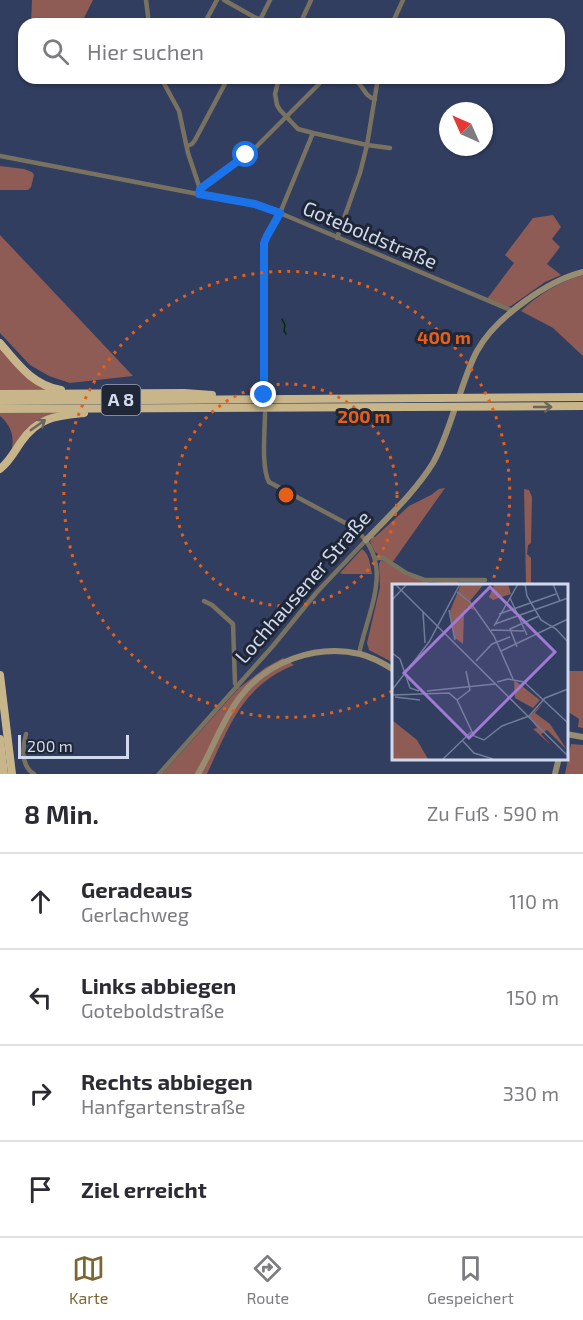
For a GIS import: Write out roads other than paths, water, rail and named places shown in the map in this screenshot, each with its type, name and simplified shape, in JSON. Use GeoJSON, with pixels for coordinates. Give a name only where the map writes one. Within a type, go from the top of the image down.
{"type":"FeatureCollection","features":[{"type":"Feature","properties":{"kind":"highway"},"geometry":{"type":"LineString","coordinates":[[0,343],[27,375],[52,389],[75,391],[79,394]]}},
{"type":"Feature","properties":{"kind":"highway"},"geometry":{"type":"LineString","coordinates":[[0,394],[184,393],[236,397],[242,400]]}},
{"type":"Feature","properties":{"kind":"highway","name":"A 8"},"geometry":{"type":"LineString","coordinates":[[0,401],[583,397]]}},
{"type":"Feature","properties":{"kind":"highway","name":"A 8"},"geometry":{"type":"LineString","coordinates":[[0,409],[583,406]]}},
{"type":"Feature","properties":{"kind":"highway"},"geometry":{"type":"LineString","coordinates":[[0,469],[12,457],[30,430],[47,419],[108,408]]}},
{"type":"Feature","properties":{"kind":"highway"},"geometry":{"type":"LineString","coordinates":[[0,675],[12,772]]}},
{"type":"Feature","properties":{"kind":"highway"},"geometry":{"type":"LineString","coordinates":[[0,739],[4,774]]}},
{"type":"Feature","properties":{"kind":"street"},"geometry":{"type":"LineString","coordinates":[[146,0],[148,18]]}},
{"type":"Feature","properties":{"kind":"street"},"geometry":{"type":"LineString","coordinates":[[207,18],[216,0]]}},
{"type":"Feature","properties":{"kind":"street"},"geometry":{"type":"LineString","coordinates":[[224,0],[253,18]]}},
{"type":"Feature","properties":{"kind":"street"},"geometry":{"type":"LineString","coordinates":[[261,18],[270,0]]}},
{"type":"Feature","properties":{"kind":"street"},"geometry":{"type":"LineString","coordinates":[[303,18],[311,0]]}},
{"type":"Feature","properties":{"kind":"street"},"geometry":{"type":"LineString","coordinates":[[395,18],[403,0]]}},
{"type":"Feature","properties":{"kind":"street"},"geometry":{"type":"LineString","coordinates":[[164,84],[179,111],[199,192],[256,147],[319,84]]}},
{"type":"Feature","properties":{"kind":"street"},"geometry":{"type":"LineString","coordinates":[[187,146],[195,140],[225,84]]}},
{"type":"Feature","properties":{"kind":"street"},"geometry":{"type":"LineString","coordinates":[[278,84],[275,99],[280,110],[298,129],[390,148]]}},
{"type":"Feature","properties":{"kind":"street"},"geometry":{"type":"LineString","coordinates":[[360,84],[367,95],[375,99]]}},
{"type":"Feature","properties":{"kind":"street"},"geometry":{"type":"LineString","coordinates":[[337,237],[360,173],[377,84]]}},
{"type":"Feature","properties":{"kind":"street"},"geometry":{"type":"LineString","coordinates":[[264,395],[264,243],[280,213],[313,133]]}},
{"type":"Feature","properties":{"kind":"street","name":"Goteboldstraße"},"geometry":{"type":"LineString","coordinates":[[0,156],[255,204],[513,311]]}},
{"type":"Feature","properties":{"kind":"street"},"geometry":{"type":"LineString","coordinates":[[460,394],[473,360],[491,332],[513,311],[551,285],[583,272]]}},
{"type":"Feature","properties":{"kind":"street","name":"Lochhausener Straße"},"geometry":{"type":"LineString","coordinates":[[159,774],[273,647],[317,592],[426,473],[442,444],[454,411]]}},
{"type":"Feature","properties":{"kind":"street"},"geometry":{"type":"LineString","coordinates":[[265,413],[267,484],[351,526],[366,540],[375,558],[378,575],[359,654]]}},
{"type":"Feature","properties":{"kind":"street"},"geometry":{"type":"LineString","coordinates":[[375,558],[383,558],[425,580],[485,580]]}},
{"type":"Feature","properties":{"kind":"street"},"geometry":{"type":"LineString","coordinates":[[204,601],[212,605],[232,624],[237,687]]}},
{"type":"Feature","properties":{"kind":"street"},"geometry":{"type":"LineString","coordinates":[[198,774],[239,697],[266,672],[280,664],[313,653],[338,651],[359,654],[392,669]]}},
{"type":"Feature","properties":{"kind":"street"},"geometry":{"type":"LineString","coordinates":[[26,734],[23,742],[24,762],[34,774]]}},
{"type":"Feature","properties":{"kind":"street"},"geometry":{"type":"LineString","coordinates":[[568,734],[583,737]]}},
{"type":"Feature","properties":{"kind":"street"},"geometry":{"type":"LineString","coordinates":[[555,774],[559,759]]}},
{"type":"Feature","properties":{"kind":"street"},"geometry":{"type":"LineString","coordinates":[[0,768],[12,772]]}},
{"type":"Feature","properties":{"kind":"waterway"},"geometry":{"type":"LineString","coordinates":[[282,319],[286,334]]}}]}
